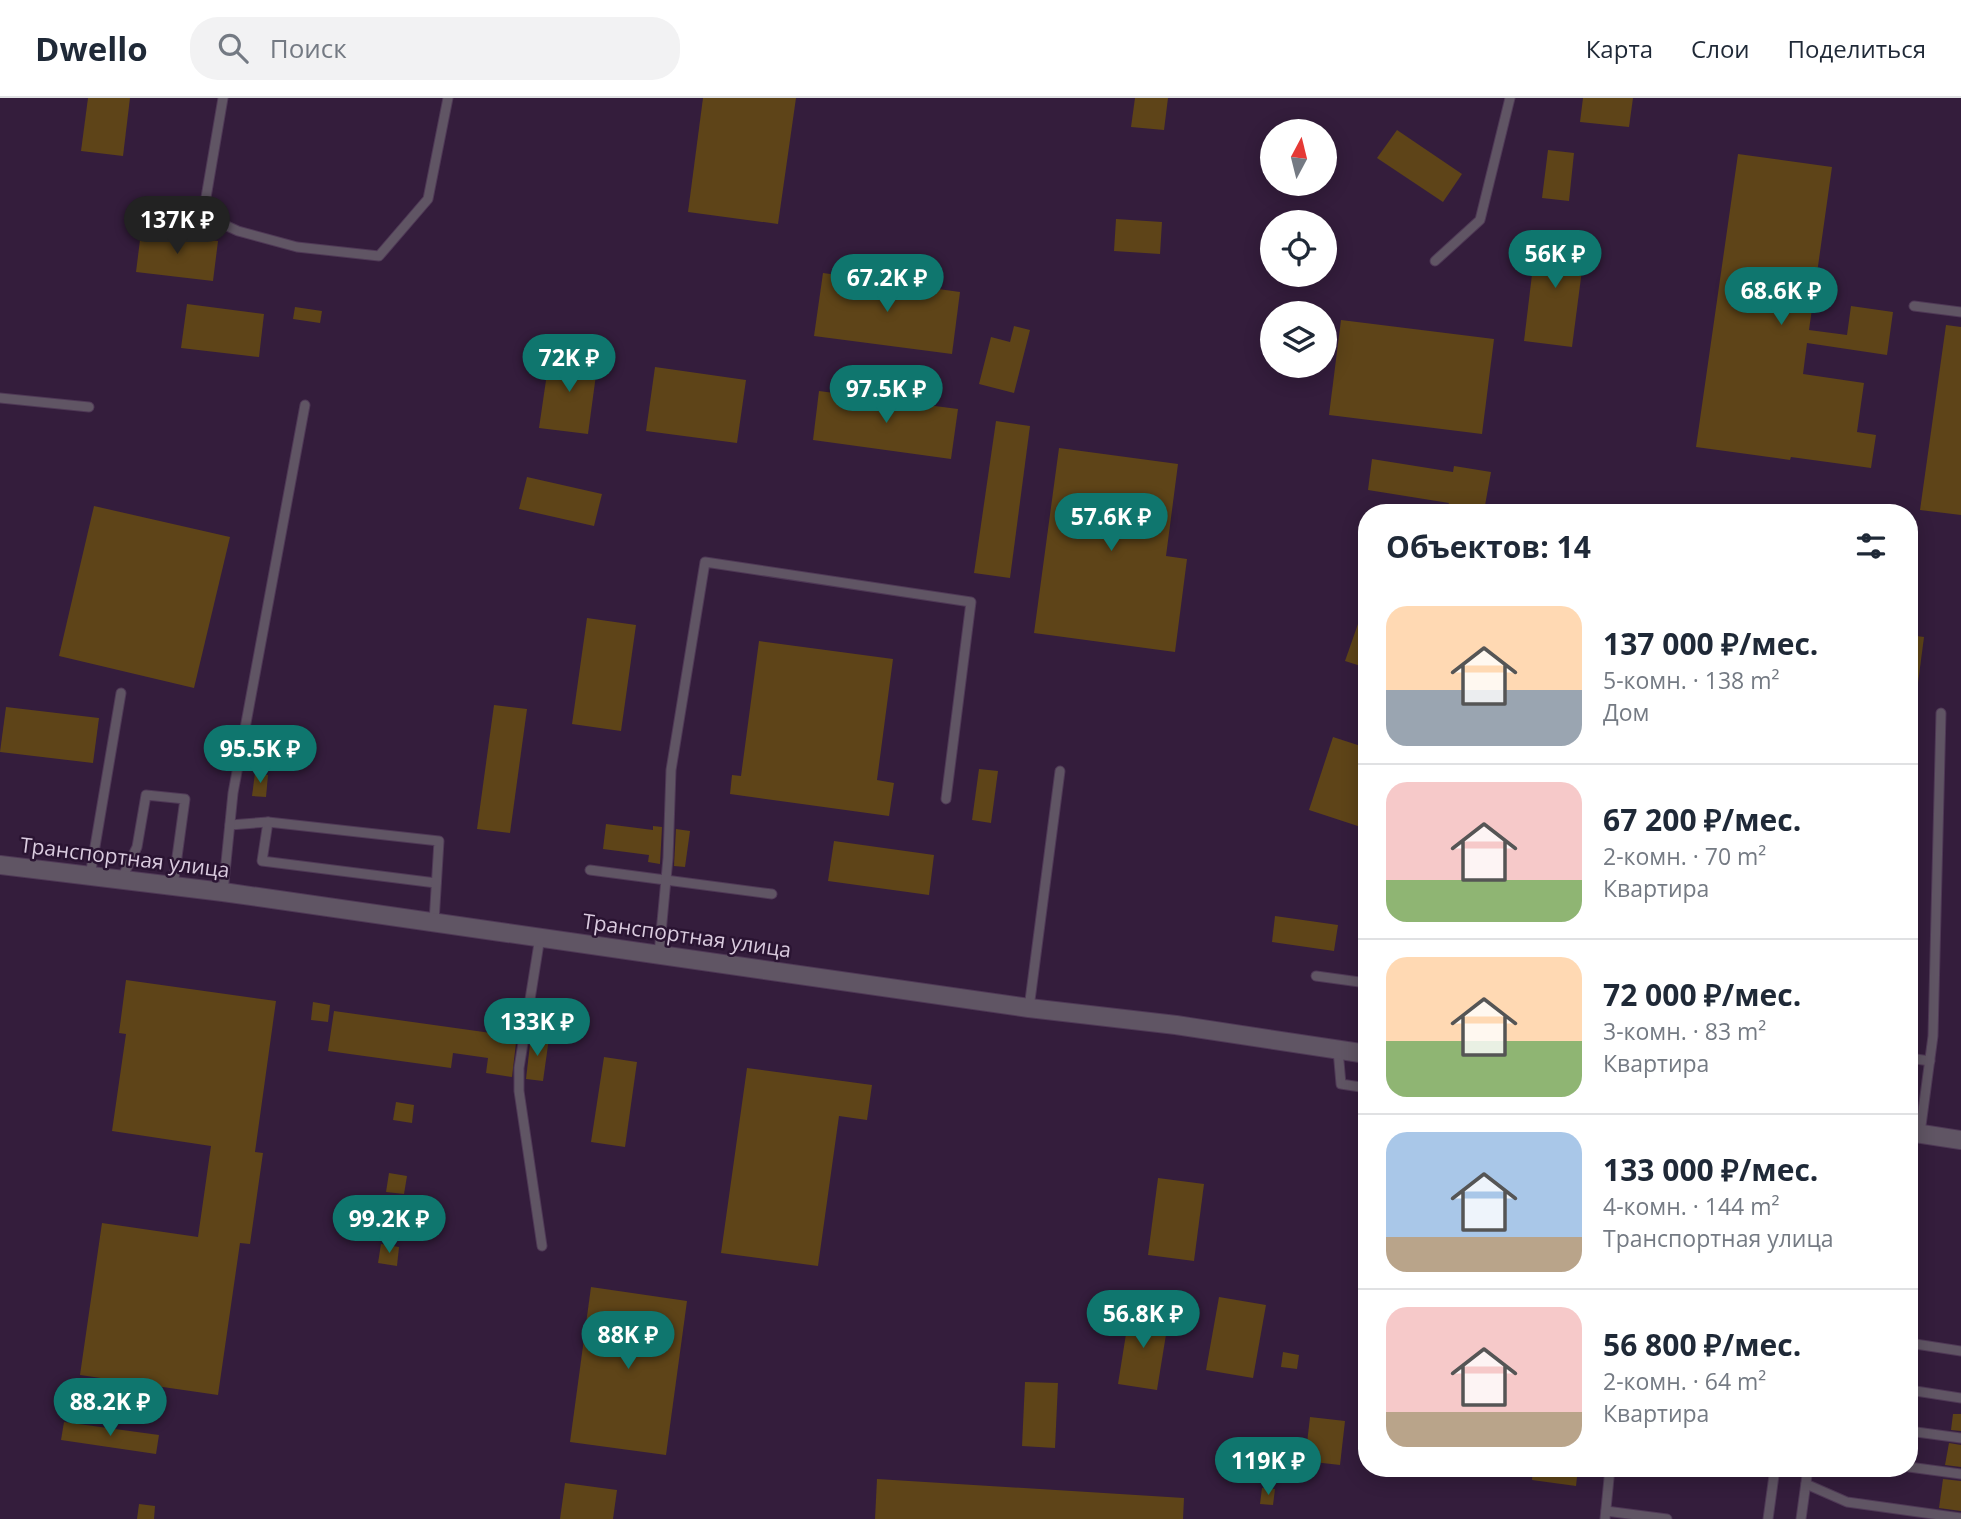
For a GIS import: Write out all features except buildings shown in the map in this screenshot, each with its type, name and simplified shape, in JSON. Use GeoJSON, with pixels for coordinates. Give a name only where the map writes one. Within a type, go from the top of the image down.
{"type":"FeatureCollection","features":[{"type":"Feature","properties":{"kind":"street","name":"Транспортная улица"},"geometry":{"type":"LineString","coordinates":[[0,865],[223,892],[1358,1053]]}},
{"type":"Feature","properties":{"kind":"street"},"geometry":{"type":"LineString","coordinates":[[1918,1133],[1961,1140]]}},
{"type":"Feature","properties":{"kind":"lane"},"geometry":{"type":"LineString","coordinates":[[223,98],[203,215],[238,231],[297,247],[379,256],[428,199],[448,98]]}},
{"type":"Feature","properties":{"kind":"lane"},"geometry":{"type":"LineString","coordinates":[[1435,261],[1480,220],[1510,98]]}},
{"type":"Feature","properties":{"kind":"lane"},"geometry":{"type":"LineString","coordinates":[[1914,306],[1961,312]]}},
{"type":"Feature","properties":{"kind":"lane"},"geometry":{"type":"LineString","coordinates":[[0,398],[89,407]]}},
{"type":"Feature","properties":{"kind":"lane"},"geometry":{"type":"LineString","coordinates":[[223,892],[233,793],[305,405]]}},
{"type":"Feature","properties":{"kind":"lane"},"geometry":{"type":"LineString","coordinates":[[659,954],[666,880],[671,770],[705,562],[971,602],[946,799]]}},
{"type":"Feature","properties":{"kind":"lane"},"geometry":{"type":"LineString","coordinates":[[90,876],[121,692]]}},
{"type":"Feature","properties":{"kind":"lane"},"geometry":{"type":"LineString","coordinates":[[1918,1114],[1933,1036],[1941,713]]}},
{"type":"Feature","properties":{"kind":"lane"},"geometry":{"type":"LineString","coordinates":[[1029,1008],[1060,771]]}},
{"type":"Feature","properties":{"kind":"lane"},"geometry":{"type":"LineString","coordinates":[[121,880],[137,847],[146,795],[185,799],[173,886]]}},
{"type":"Feature","properties":{"kind":"lane"},"geometry":{"type":"LineString","coordinates":[[230,825],[268,822],[439,841],[434,922]]}},
{"type":"Feature","properties":{"kind":"lane"},"geometry":{"type":"LineString","coordinates":[[268,822],[262,861],[436,883]]}},
{"type":"Feature","properties":{"kind":"lane"},"geometry":{"type":"LineString","coordinates":[[590,870],[772,894]]}},
{"type":"Feature","properties":{"kind":"lane"},"geometry":{"type":"LineString","coordinates":[[540,937],[519,1068],[519,1091],[542,1246]]}},
{"type":"Feature","properties":{"kind":"lane"},"geometry":{"type":"LineString","coordinates":[[1315,976],[1358,982]]}},
{"type":"Feature","properties":{"kind":"lane"},"geometry":{"type":"LineString","coordinates":[[1338,1050],[1341,1084],[1358,1087]]}},
{"type":"Feature","properties":{"kind":"lane"},"geometry":{"type":"LineString","coordinates":[[1918,1059],[1930,1061]]}},
{"type":"Feature","properties":{"kind":"lane"},"geometry":{"type":"LineString","coordinates":[[1918,1344],[1961,1350]]}},
{"type":"Feature","properties":{"kind":"lane"},"geometry":{"type":"LineString","coordinates":[[1918,1391],[1961,1398]]}},
{"type":"Feature","properties":{"kind":"lane"},"geometry":{"type":"LineString","coordinates":[[1918,1432],[1961,1438]]}},
{"type":"Feature","properties":{"kind":"lane"},"geometry":{"type":"LineString","coordinates":[[1918,1468],[1961,1474]]}},
{"type":"Feature","properties":{"kind":"lane"},"geometry":{"type":"LineString","coordinates":[[1609,1477],[1605,1515],[1667,1519]]}},
{"type":"Feature","properties":{"kind":"lane"},"geometry":{"type":"LineString","coordinates":[[1768,1519],[1774,1477]]}},
{"type":"Feature","properties":{"kind":"lane"},"geometry":{"type":"LineString","coordinates":[[1802,1519],[1807,1477]]}},
{"type":"Feature","properties":{"kind":"lane"},"geometry":{"type":"LineString","coordinates":[[1806,1484],[1847,1502],[1961,1518]]}}]}
